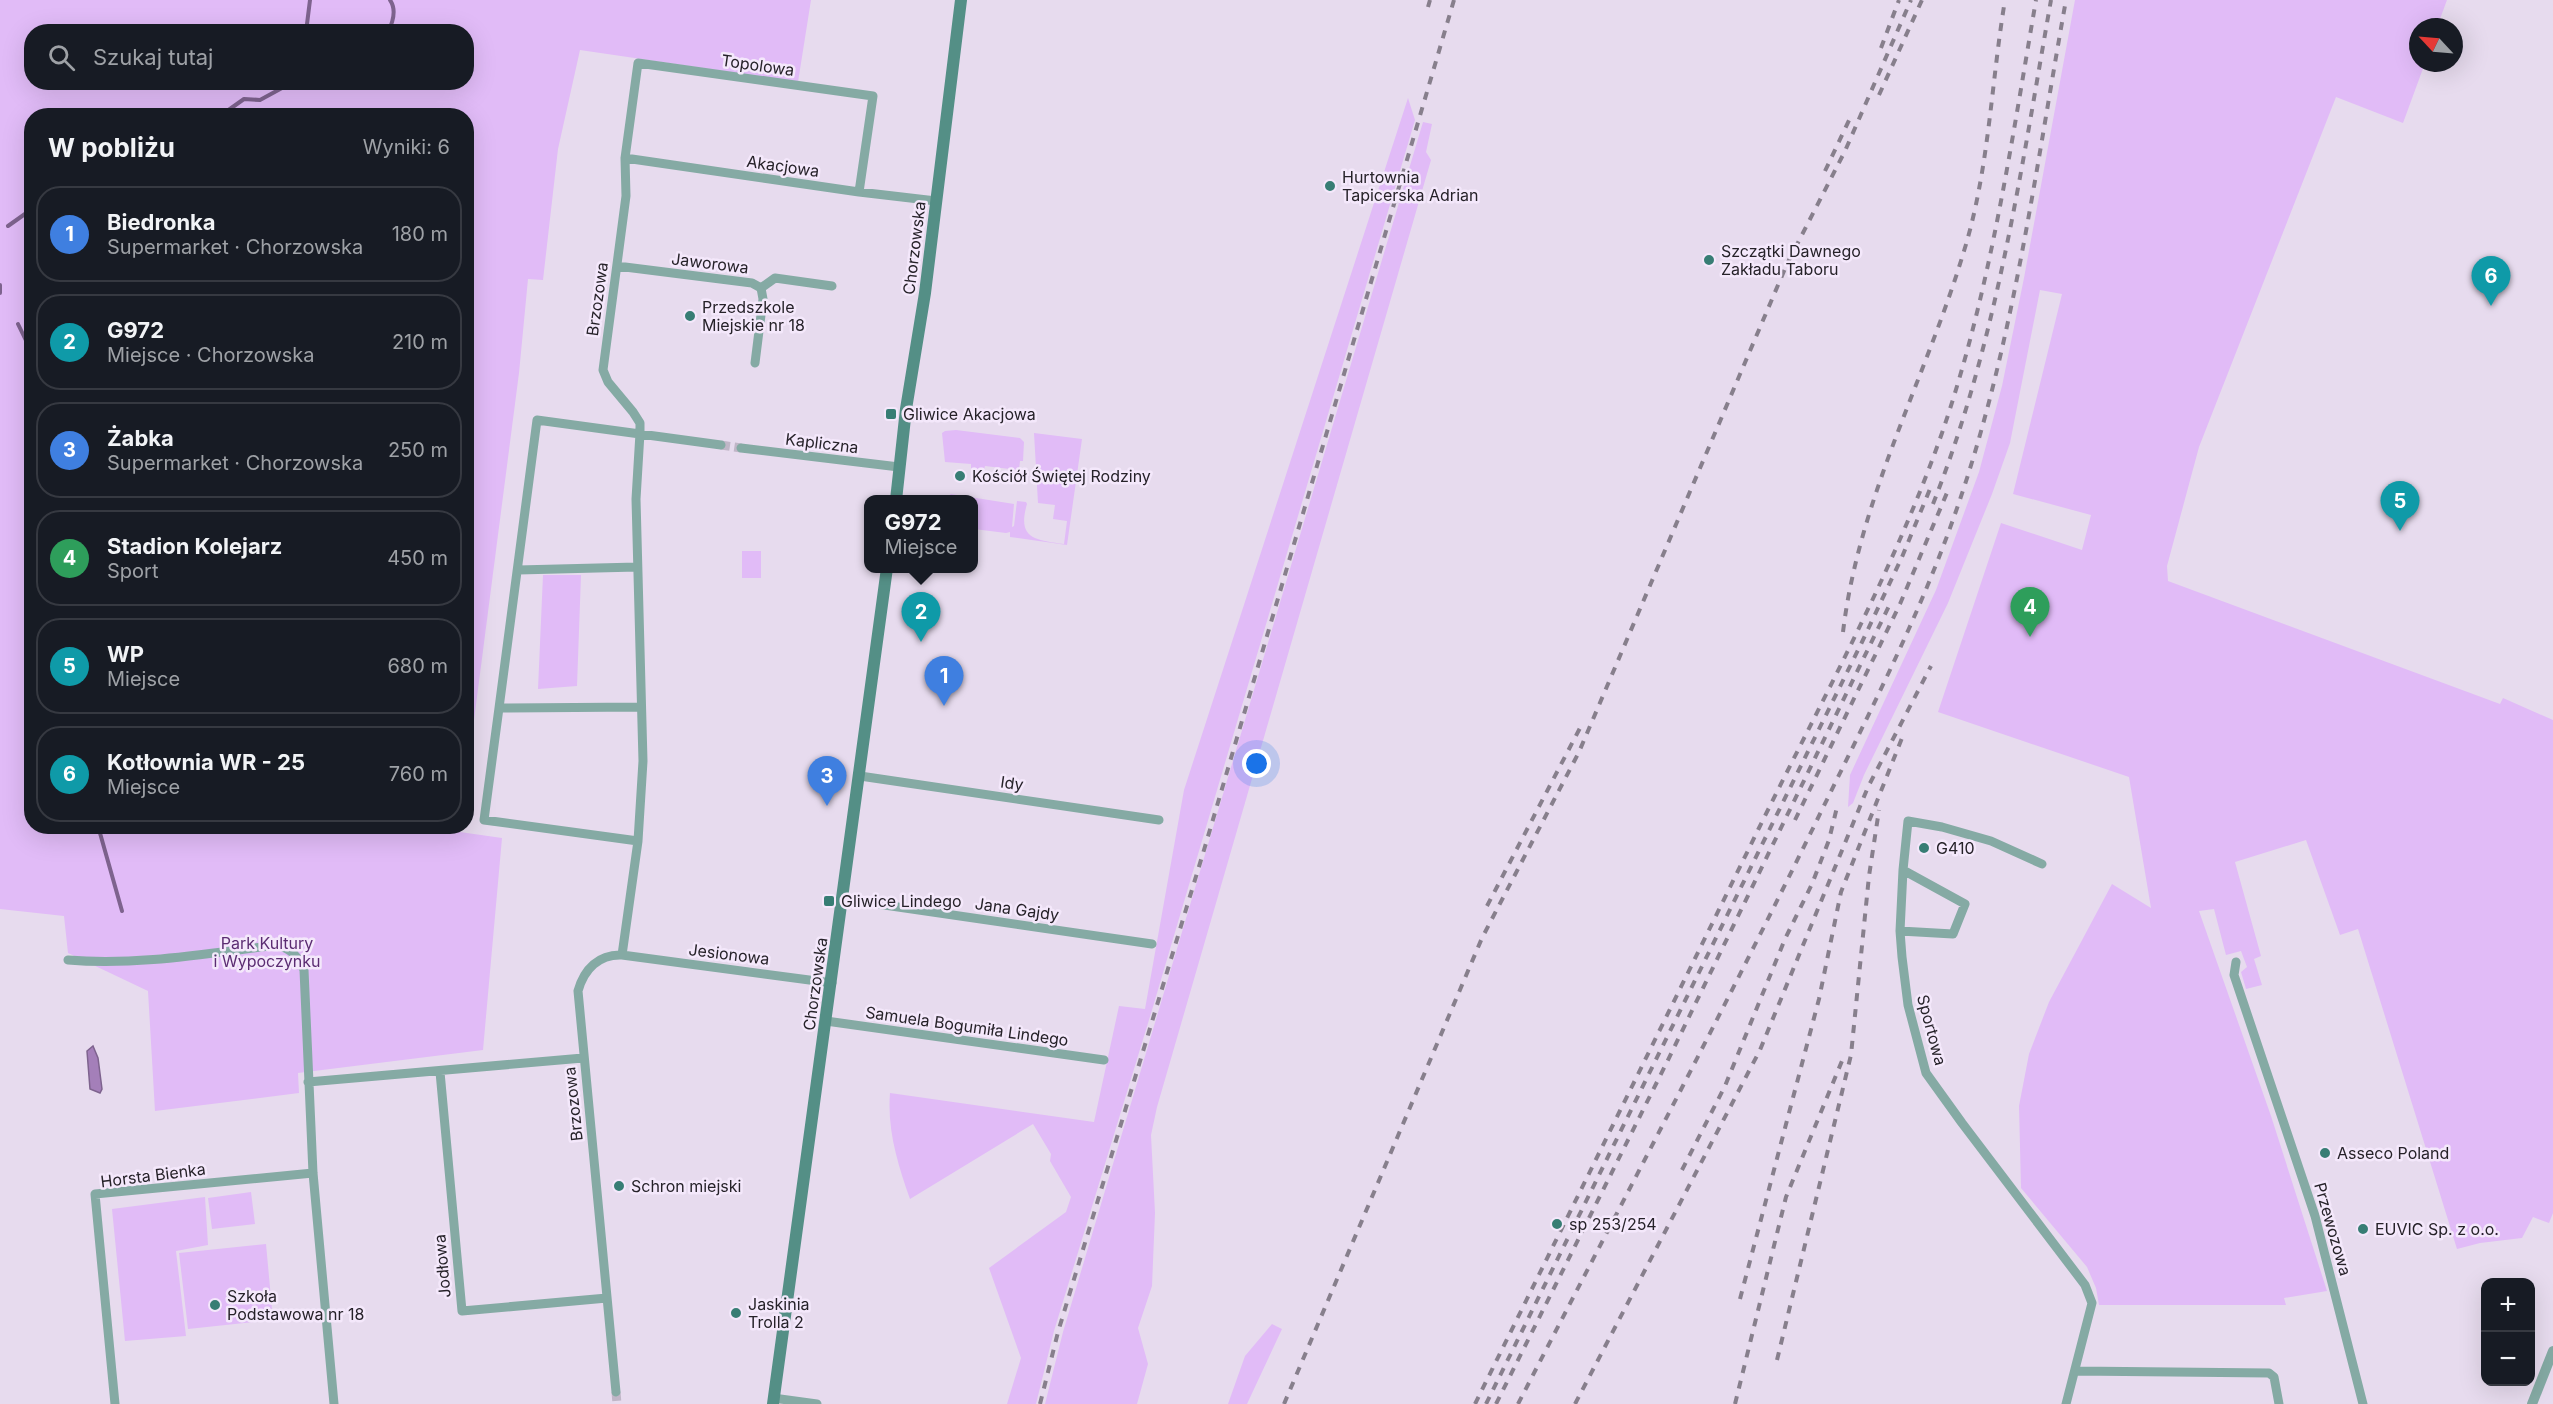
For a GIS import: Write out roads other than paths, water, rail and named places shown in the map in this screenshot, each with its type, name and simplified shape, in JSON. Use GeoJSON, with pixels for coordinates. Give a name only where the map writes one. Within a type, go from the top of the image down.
{"type":"FeatureCollection","features":[{"type":"Feature","properties":{"kind":"main road","name":"Chorzowska"},"geometry":{"type":"LineString","coordinates":[[896,495],[961,0]]}},
{"type":"Feature","properties":{"kind":"main road","name":"Chorzowska"},"geometry":{"type":"LineString","coordinates":[[773,1401],[886,573]]}},
{"type":"Feature","properties":{"kind":"street","name":"Topolowa"},"geometry":{"type":"LineString","coordinates":[[625,158],[638,63],[873,96],[859,192]]}},
{"type":"Feature","properties":{"kind":"street","name":"Akacjowa"},"geometry":{"type":"LineString","coordinates":[[625,158],[936,201]]}},
{"type":"Feature","properties":{"kind":"street","name":"Brzozowa"},"geometry":{"type":"LineString","coordinates":[[616,1392],[578,1002],[581,980],[586,971],[600,959],[614,954],[622,955],[638,841],[643,767],[636,484],[640,423],[608,382],[603,370],[626,196],[625,158]]}},
{"type":"Feature","properties":{"kind":"street","name":"Jaworowa"},"geometry":{"type":"LineString","coordinates":[[617,266],[752,283],[761,288],[775,278],[832,286]]}},
{"type":"Feature","properties":{"kind":"street"},"geometry":{"type":"LineString","coordinates":[[756,363],[763,299],[761,288]]}},
{"type":"Feature","properties":{"kind":"street"},"geometry":{"type":"LineString","coordinates":[[638,841],[484,820],[537,420],[721,445]]}},
{"type":"Feature","properties":{"kind":"street","name":"Kapliczna"},"geometry":{"type":"LineString","coordinates":[[741,448],[899,467]]}},
{"type":"Feature","properties":{"kind":"street"},"geometry":{"type":"LineString","coordinates":[[518,570],[637,567]]}},
{"type":"Feature","properties":{"kind":"street"},"geometry":{"type":"LineString","coordinates":[[500,708],[641,707]]}},
{"type":"Feature","properties":{"kind":"street","name":"Idy"},"geometry":{"type":"LineString","coordinates":[[860,776],[1160,820]]}},
{"type":"Feature","properties":{"kind":"street","name":"Sportowa"},"geometry":{"type":"LineString","coordinates":[[2042,864],[1991,841],[1942,827],[1908,821],[1900,931],[1908,1005],[1926,1073],[2085,1285],[2092,1303],[2066,1404]]}},
{"type":"Feature","properties":{"kind":"street"},"geometry":{"type":"LineString","coordinates":[[1900,931],[1953,934],[1965,904],[1903,870]]}},
{"type":"Feature","properties":{"kind":"street","name":"Jana Gajdy"},"geometry":{"type":"LineString","coordinates":[[843,899],[1152,944]]}},
{"type":"Feature","properties":{"kind":"street"},"geometry":{"type":"LineString","coordinates":[[69,960],[98,961],[175,956],[278,945],[288,948],[296,955],[304,970],[314,1173],[334,1404]]}},
{"type":"Feature","properties":{"kind":"street","name":"Jesionowa"},"geometry":{"type":"LineString","coordinates":[[622,955],[832,983]]}},
{"type":"Feature","properties":{"kind":"street","name":"Przewozowa"},"geometry":{"type":"LineString","coordinates":[[2236,962],[2234,975],[2315,1216],[2363,1404]]}},
{"type":"Feature","properties":{"kind":"street","name":"Samuela Bogumiła Lindego"},"geometry":{"type":"LineString","coordinates":[[826,1021],[1104,1060]]}},
{"type":"Feature","properties":{"kind":"street"},"geometry":{"type":"LineString","coordinates":[[308,1082],[583,1058]]}},
{"type":"Feature","properties":{"kind":"street","name":"Jodłowa"},"geometry":{"type":"LineString","coordinates":[[440,1072],[462,1311],[607,1298]]}},
{"type":"Feature","properties":{"kind":"street","name":"Horsta Bienka"},"geometry":{"type":"LineString","coordinates":[[115,1404],[95,1194],[314,1173]]}},
{"type":"Feature","properties":{"kind":"street"},"geometry":{"type":"LineString","coordinates":[[2532,1404],[2553,1351]]}},
{"type":"Feature","properties":{"kind":"street"},"geometry":{"type":"LineString","coordinates":[[2076,1371],[2269,1373],[2274,1377],[2280,1404]]}},
{"type":"Feature","properties":{"kind":"street"},"geometry":{"type":"LineString","coordinates":[[773,1401],[817,1404]]}},
{"type":"Feature","properties":{"kind":"waterway"},"geometry":{"type":"LineString","coordinates":[[307,24],[310,0]]}},
{"type":"Feature","properties":{"kind":"waterway"},"geometry":{"type":"LineString","coordinates":[[390,0],[394,12],[391,24]]}},
{"type":"Feature","properties":{"kind":"waterway"},"geometry":{"type":"LineString","coordinates":[[231,108],[244,99],[260,100],[278,90]]}},
{"type":"Feature","properties":{"kind":"waterway"},"geometry":{"type":"LineString","coordinates":[[8,226],[24,215]]}},
{"type":"Feature","properties":{"kind":"waterway"},"geometry":{"type":"LineString","coordinates":[[0,285],[0,293]]}},
{"type":"Feature","properties":{"kind":"waterway"},"geometry":{"type":"LineString","coordinates":[[18,324],[24,336]]}},
{"type":"Feature","properties":{"kind":"waterway"},"geometry":{"type":"LineString","coordinates":[[100,834],[122,911]]}},
{"type":"Feature","properties":{"kind":"tunnel"},"geometry":{"type":"LineString","coordinates":[[721,445],[741,448]]}},
{"type":"Feature","properties":{"kind":"tunnel"},"geometry":{"type":"LineString","coordinates":[[616,1392],[617,1404]]}},
{"type":"Feature","properties":{"kind":"railway"},"geometry":{"type":"LineString","coordinates":[[1428,7],[1430,0]]}},
{"type":"Feature","properties":{"kind":"railway"},"geometry":{"type":"LineString","coordinates":[[1040,1404],[1058,1332],[1204,850],[1454,0]]}},
{"type":"Feature","properties":{"kind":"railway"},"geometry":{"type":"LineString","coordinates":[[1881,48],[1899,0]]}},
{"type":"Feature","properties":{"kind":"railway"},"geometry":{"type":"LineString","coordinates":[[1284,1404],[1482,938],[1579,752],[1787,264],[1845,151],[1911,0]]}},
{"type":"Feature","properties":{"kind":"railway"},"geometry":{"type":"LineString","coordinates":[[1879,95],[1922,0]]}},
{"type":"Feature","properties":{"kind":"railway"},"geometry":{"type":"LineString","coordinates":[[1843,632],[1851,582],[1878,486],[1949,298],[1972,220],[1984,158],[2005,0]]}},
{"type":"Feature","properties":{"kind":"railway"},"geometry":{"type":"LineString","coordinates":[[1475,1404],[1880,584],[1923,484],[1959,380],[1986,273],[2008,164],[2036,0]]}},
{"type":"Feature","properties":{"kind":"railway"},"geometry":{"type":"LineString","coordinates":[[1933,504],[1955,443],[1991,318],[2005,255],[2051,0]]}},
{"type":"Feature","properties":{"kind":"railway"},"geometry":{"type":"LineString","coordinates":[[1518,1404],[1781,893],[1925,592],[1955,514],[1992,388],[2021,260],[2066,0]]}},
{"type":"Feature","properties":{"kind":"railway"},"geometry":{"type":"LineString","coordinates":[[1825,171],[1852,114]]}},
{"type":"Feature","properties":{"kind":"railway"},"geometry":{"type":"LineString","coordinates":[[1795,820],[1900,604],[1949,488]]}},
{"type":"Feature","properties":{"kind":"railway"},"geometry":{"type":"LineString","coordinates":[[1486,1404],[1862,642],[1902,557],[1930,489]]}},
{"type":"Feature","properties":{"kind":"railway"},"geometry":{"type":"LineString","coordinates":[[1496,1404],[1667,1062],[1889,606]]}},
{"type":"Feature","properties":{"kind":"railway"},"geometry":{"type":"LineString","coordinates":[[1575,1404],[1760,1050],[1868,787],[1931,666]]}},
{"type":"Feature","properties":{"kind":"railway"},"geometry":{"type":"LineString","coordinates":[[1487,906],[1580,728]]}},
{"type":"Feature","properties":{"kind":"railway"},"geometry":{"type":"LineString","coordinates":[[1740,1299],[1819,999],[1841,892],[1902,738]]}},
{"type":"Feature","properties":{"kind":"railway"},"geometry":{"type":"LineString","coordinates":[[1682,1170],[1725,1086],[1785,939],[1812,884],[1829,840],[1837,807]]}},
{"type":"Feature","properties":{"kind":"railway"},"geometry":{"type":"LineString","coordinates":[[1777,1360],[1851,1055],[1869,876],[1879,810]]}},
{"type":"Feature","properties":{"kind":"railway"},"geometry":{"type":"LineString","coordinates":[[1735,1404],[1786,1197],[1844,1056]]}},
{"type":"Feature","properties":{"kind":"place","name":"Hurtownia Tapicerska Adrian"},"geometry":{"type":"Point","coordinates":[1330,186]}},
{"type":"Feature","properties":{"kind":"place","name":"Szczątki Dawnego Zakładu Taboru"},"geometry":{"type":"Point","coordinates":[1709,260]}},
{"type":"Feature","properties":{"kind":"place","name":"Kotłownia WR - 25"},"geometry":{"type":"Point","coordinates":[2491,306]}},
{"type":"Feature","properties":{"kind":"place","name":"Przedszkole Miejskie nr 18"},"geometry":{"type":"Point","coordinates":[690,316]}},
{"type":"Feature","properties":{"kind":"place","name":"Gliwice Akacjowa"},"geometry":{"type":"Point","coordinates":[891,414]}},
{"type":"Feature","properties":{"kind":"place","name":"Kościół Świętej Rodziny"},"geometry":{"type":"Point","coordinates":[960,476]}},
{"type":"Feature","properties":{"kind":"place","name":"WP"},"geometry":{"type":"Point","coordinates":[2400,531]}},
{"type":"Feature","properties":{"kind":"place","name":"Stadion Kolejarz"},"geometry":{"type":"Point","coordinates":[2030,637]}},
{"type":"Feature","properties":{"kind":"place","name":"G972"},"geometry":{"type":"Point","coordinates":[921,642]}},
{"type":"Feature","properties":{"kind":"place","name":"Biedronka"},"geometry":{"type":"Point","coordinates":[944,706]}},
{"type":"Feature","properties":{"kind":"place","name":"Żabka"},"geometry":{"type":"Point","coordinates":[827,806]}},
{"type":"Feature","properties":{"kind":"place","name":"G410"},"geometry":{"type":"Point","coordinates":[1924,848]}},
{"type":"Feature","properties":{"kind":"place","name":"Gliwice Lindego"},"geometry":{"type":"Point","coordinates":[829,901]}},
{"type":"Feature","properties":{"kind":"place","name":"Asseco Poland"},"geometry":{"type":"Point","coordinates":[2325,1153]}},
{"type":"Feature","properties":{"kind":"place","name":"Schron miejski"},"geometry":{"type":"Point","coordinates":[619,1186]}},
{"type":"Feature","properties":{"kind":"place","name":"sp 253/254"},"geometry":{"type":"Point","coordinates":[1557,1224]}},
{"type":"Feature","properties":{"kind":"place","name":"EUVIC Sp. z o.o."},"geometry":{"type":"Point","coordinates":[2363,1229]}},
{"type":"Feature","properties":{"kind":"place","name":"Szkoła Podstawowa nr 18"},"geometry":{"type":"Point","coordinates":[215,1305]}},
{"type":"Feature","properties":{"kind":"place","name":"Jaskinia Trolla 2"},"geometry":{"type":"Point","coordinates":[736,1313]}},
{"type":"Feature","properties":{"kind":"park label","name":"Park Kultury i Wypoczynku"},"geometry":{"type":"Point","coordinates":[267,952]}}]}
